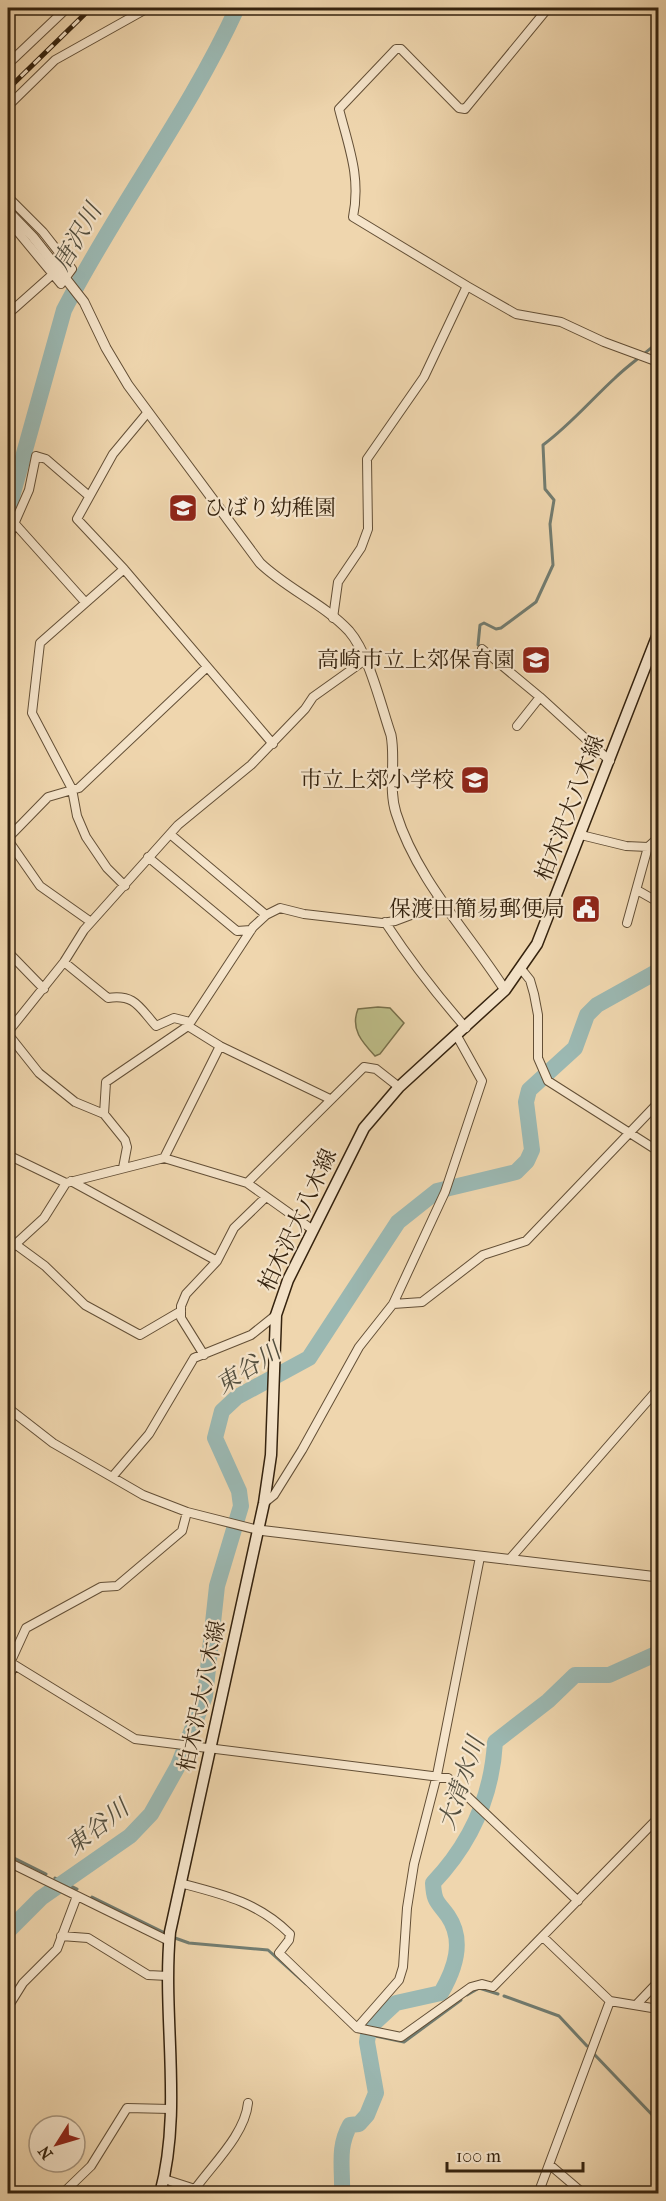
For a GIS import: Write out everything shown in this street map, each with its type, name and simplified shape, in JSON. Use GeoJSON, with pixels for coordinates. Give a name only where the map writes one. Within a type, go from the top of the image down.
{"type":"FeatureCollection","features":[{"type":"Feature","properties":{"kind":"main road","name":"柏木沢大八木線"},"geometry":{"type":"LineString","coordinates":[[160,2193],[164,2179],[170,2109],[169,1941],[264,1503],[271,1455],[276,1315],[288,1280],[358,1138],[399,1087],[505,990],[522,970],[537,944],[658,634]]}},
{"type":"Feature","properties":{"kind":"street"},"geometry":{"type":"LineString","coordinates":[[8,64],[67,8]]}},
{"type":"Feature","properties":{"kind":"street"},"geometry":{"type":"LineString","coordinates":[[8,106],[55,60],[148,8]]}},
{"type":"Feature","properties":{"kind":"street"},"geometry":{"type":"LineString","coordinates":[[548,8],[465,109],[459,108],[401,49],[396,49],[339,110],[356,174],[358,193],[353,217],[516,314],[561,322],[604,342],[658,362]]}},
{"type":"Feature","properties":{"kind":"street"},"geometry":{"type":"LineString","coordinates":[[8,197],[43,232],[72,269],[67,280],[61,284],[10,216]]}},
{"type":"Feature","properties":{"kind":"street"},"geometry":{"type":"LineString","coordinates":[[10,216],[78,294],[112,358],[148,412],[260,563],[284,585],[333,618],[356,639],[391,735],[392,788],[396,814],[425,875],[481,951],[505,990]]}},
{"type":"Feature","properties":{"kind":"street"},"geometry":{"type":"LineString","coordinates":[[8,314],[53,274]]}},
{"type":"Feature","properties":{"kind":"street"},"geometry":{"type":"LineString","coordinates":[[333,618],[338,582],[361,548],[368,530],[367,459],[424,377],[467,286]]}},
{"type":"Feature","properties":{"kind":"street"},"geometry":{"type":"LineString","coordinates":[[148,412],[113,454],[77,519],[124,569],[273,744]]}},
{"type":"Feature","properties":{"kind":"street"},"geometry":{"type":"LineString","coordinates":[[8,550],[29,490],[36,456],[46,459],[89,496]]}},
{"type":"Feature","properties":{"kind":"street"},"geometry":{"type":"LineString","coordinates":[[16,525],[86,602]]}},
{"type":"Feature","properties":{"kind":"street"},"geometry":{"type":"LineString","coordinates":[[124,569],[40,643],[37,682],[32,702],[37,726],[72,789],[77,816],[86,837],[107,868],[125,886]]}},
{"type":"Feature","properties":{"kind":"street"},"geometry":{"type":"LineString","coordinates":[[482,649],[540,697],[610,761]]}},
{"type":"Feature","properties":{"kind":"street"},"geometry":{"type":"LineString","coordinates":[[123,1168],[127,1147],[125,1140],[104,1114],[75,1102],[39,1073],[8,1033],[44,989],[91,922],[170,834],[273,744],[314,697],[365,660]]}},
{"type":"Feature","properties":{"kind":"street"},"geometry":{"type":"LineString","coordinates":[[91,922],[40,886],[8,839],[48,796],[79,788],[207,667]]}},
{"type":"Feature","properties":{"kind":"street"},"geometry":{"type":"LineString","coordinates":[[517,726],[540,697]]}},
{"type":"Feature","properties":{"kind":"street"},"geometry":{"type":"LineString","coordinates":[[170,834],[266,915]]}},
{"type":"Feature","properties":{"kind":"street"},"geometry":{"type":"LineString","coordinates":[[581,835],[626,846],[648,847]]}},
{"type":"Feature","properties":{"kind":"street"},"geometry":{"type":"LineString","coordinates":[[627,923],[648,847],[658,838]]}},
{"type":"Feature","properties":{"kind":"street"},"geometry":{"type":"LineString","coordinates":[[148,857],[237,931],[251,930]]}},
{"type":"Feature","properties":{"kind":"street"},"geometry":{"type":"LineString","coordinates":[[637,890],[658,902]]}},
{"type":"Feature","properties":{"kind":"street"},"geometry":{"type":"LineString","coordinates":[[104,1114],[106,1082],[189,1024],[251,930],[266,915],[280,908],[304,914],[385,922],[406,917],[440,898]]}},
{"type":"Feature","properties":{"kind":"street"},"geometry":{"type":"LineString","coordinates":[[264,1503],[274,1495],[302,1450],[358,1347],[393,1305],[445,1192],[482,1081],[461,1032],[425,981],[412,957],[404,951],[385,922]]}},
{"type":"Feature","properties":{"kind":"street"},"geometry":{"type":"LineString","coordinates":[[8,952],[44,989]]}},
{"type":"Feature","properties":{"kind":"street"},"geometry":{"type":"LineString","coordinates":[[64,962],[108,998],[123,996],[133,1002],[156,1026],[174,1018],[189,1024],[220,1046],[330,1099]]}},
{"type":"Feature","properties":{"kind":"street"},"geometry":{"type":"LineString","coordinates":[[522,970],[530,980],[534,994],[538,1015],[538,1058],[548,1081],[658,1151]]}},
{"type":"Feature","properties":{"kind":"street"},"geometry":{"type":"LineString","coordinates":[[164,1158],[220,1046]]}},
{"type":"Feature","properties":{"kind":"street"},"geometry":{"type":"LineString","coordinates":[[247,1183],[364,1066],[376,1068],[399,1087]]}},
{"type":"Feature","properties":{"kind":"street"},"geometry":{"type":"LineString","coordinates":[[393,1305],[422,1302],[483,1255],[526,1241],[633,1133],[658,1103]]}},
{"type":"Feature","properties":{"kind":"street"},"geometry":{"type":"LineString","coordinates":[[8,1155],[69,1182],[217,1261]]}},
{"type":"Feature","properties":{"kind":"street"},"geometry":{"type":"LineString","coordinates":[[8,1251],[44,1218],[69,1182],[164,1158],[247,1183],[313,1230]]}},
{"type":"Feature","properties":{"kind":"street"},"geometry":{"type":"LineString","coordinates":[[204,1355],[181,1318],[186,1294],[217,1261],[234,1228],[266,1198]]}},
{"type":"Feature","properties":{"kind":"street"},"geometry":{"type":"LineString","coordinates":[[15,1244],[45,1266],[85,1305],[140,1335],[181,1311]]}},
{"type":"Feature","properties":{"kind":"street"},"geometry":{"type":"LineString","coordinates":[[113,1476],[149,1434],[188,1364],[251,1335],[276,1315]]}},
{"type":"Feature","properties":{"kind":"street"},"geometry":{"type":"LineString","coordinates":[[509,1560],[658,1389]]}},
{"type":"Feature","properties":{"kind":"street"},"geometry":{"type":"LineString","coordinates":[[8,1408],[54,1443],[143,1495],[187,1512],[225,1522],[258,1530],[658,1577]]}},
{"type":"Feature","properties":{"kind":"street"},"geometry":{"type":"LineString","coordinates":[[8,1678],[10,1663],[26,1628],[101,1587],[117,1586],[182,1531],[187,1512]]}},
{"type":"Feature","properties":{"kind":"street"},"geometry":{"type":"LineString","coordinates":[[359,2029],[399,1980],[403,1967],[407,1908],[414,1864],[437,1775],[480,1557]]}},
{"type":"Feature","properties":{"kind":"street"},"geometry":{"type":"LineString","coordinates":[[10,1663],[135,1739],[448,1778],[578,1901]]}},
{"type":"Feature","properties":{"kind":"street"},"geometry":{"type":"LineString","coordinates":[[180,1883],[237,1898],[288,1932],[289,1940],[279,1953],[359,2029],[405,2036],[471,1987],[482,1984],[493,1987],[658,1818]]}},
{"type":"Feature","properties":{"kind":"street"},"geometry":{"type":"LineString","coordinates":[[8,1862],[169,1941]]}},
{"type":"Feature","properties":{"kind":"street"},"geometry":{"type":"LineString","coordinates":[[8,2007],[23,1983],[57,1949],[74,1895]]}},
{"type":"Feature","properties":{"kind":"street"},"geometry":{"type":"LineString","coordinates":[[62,1936],[88,1938],[148,1975],[168,1976]]}},
{"type":"Feature","properties":{"kind":"street"},"geometry":{"type":"LineString","coordinates":[[543,1937],[610,2001],[658,2009]]}},
{"type":"Feature","properties":{"kind":"street"},"geometry":{"type":"LineString","coordinates":[[637,2004],[658,1982]]}},
{"type":"Feature","properties":{"kind":"street"},"geometry":{"type":"LineString","coordinates":[[538,2193],[610,2001]]}},
{"type":"Feature","properties":{"kind":"street"},"geometry":{"type":"LineString","coordinates":[[164,2179],[195,2189],[240,2127],[247,2115],[248,2103]]}},
{"type":"Feature","properties":{"kind":"street"},"geometry":{"type":"LineString","coordinates":[[62,2193],[91,2166],[127,2108],[170,2109]]}},
{"type":"Feature","properties":{"kind":"street"},"geometry":{"type":"LineString","coordinates":[[550,2165],[584,2193]]}},
{"type":"Feature","properties":{"kind":"green space"},"geometry":{"type":"Polygon","coordinates":[[[390,1008],[404,1023],[380,1054],[375,1056],[362,1040],[355,1023],[358,1009],[390,1008]]]}},
{"type":"Feature","properties":{"kind":"waterway","name":"唐沢川"},"geometry":{"type":"LineString","coordinates":[[8,511],[64,310],[197,85],[237,8]]}},
{"type":"Feature","properties":{"kind":"waterway"},"geometry":{"type":"LineString","coordinates":[[478,645],[480,625],[484,623],[496,629],[501,628],[536,602],[553,565],[550,524],[554,500],[545,489],[543,445],[620,373],[658,342]]}},
{"type":"Feature","properties":{"kind":"waterway","name":"東谷川"},"geometry":{"type":"LineString","coordinates":[[8,1931],[41,1898],[130,1836],[151,1814],[178,1766],[205,1696],[217,1586],[241,1506],[239,1491],[215,1438],[222,1411],[237,1397],[309,1358],[398,1222],[437,1191],[516,1172],[527,1161],[532,1150],[526,1102],[529,1090],[575,1048],[587,1015],[597,1005],[658,971]]}},
{"type":"Feature","properties":{"kind":"waterway","name":"大清水川"},"geometry":{"type":"LineString","coordinates":[[342,2194],[343,2142],[350,2125],[359,2124],[367,2115],[376,2093],[367,2042],[369,2028],[396,2003],[441,1993],[454,1965],[456,1935],[448,1916],[435,1898],[433,1883],[458,1852],[477,1818],[489,1781],[495,1742],[548,1701],[575,1675],[609,1675],[658,1653]]}},
{"type":"Feature","properties":{"kind":"waterway"},"geometry":{"type":"LineString","coordinates":[[8,1855],[46,1874]]}},
{"type":"Feature","properties":{"kind":"waterway","name":"東谷川"},"geometry":{"type":"LineString","coordinates":[[55,1878],[77,1889]]}},
{"type":"Feature","properties":{"kind":"waterway"},"geometry":{"type":"LineString","coordinates":[[92,1897],[163,1932]]}},
{"type":"Feature","properties":{"kind":"waterway"},"geometry":{"type":"LineString","coordinates":[[175,1938],[189,1943],[268,1950],[306,1984]]}},
{"type":"Feature","properties":{"kind":"waterway"},"geometry":{"type":"LineString","coordinates":[[467,1995],[479,1988],[498,1994]]}},
{"type":"Feature","properties":{"kind":"waterway"},"geometry":{"type":"LineString","coordinates":[[504,1996],[559,2016],[587,2046]]}},
{"type":"Feature","properties":{"kind":"waterway"},"geometry":{"type":"LineString","coordinates":[[366,2034],[404,2042],[461,2000]]}},
{"type":"Feature","properties":{"kind":"waterway"},"geometry":{"type":"LineString","coordinates":[[594,2054],[658,2121]]}},
{"type":"Feature","properties":{"kind":"railway"},"geometry":{"type":"LineString","coordinates":[[8,89],[91,8]]}},
{"type":"Feature","properties":{"kind":"place","name":"ひばり幼稚園"},"geometry":{"type":"Point","coordinates":[183,508]}},
{"type":"Feature","properties":{"kind":"place","name":"高崎市立上郊保育園"},"geometry":{"type":"Point","coordinates":[536,660]}},
{"type":"Feature","properties":{"kind":"place","name":"市立上郊小学校"},"geometry":{"type":"Point","coordinates":[475,780]}},
{"type":"Feature","properties":{"kind":"place","name":"保渡田簡易郵便局"},"geometry":{"type":"Point","coordinates":[586,909]}}]}
